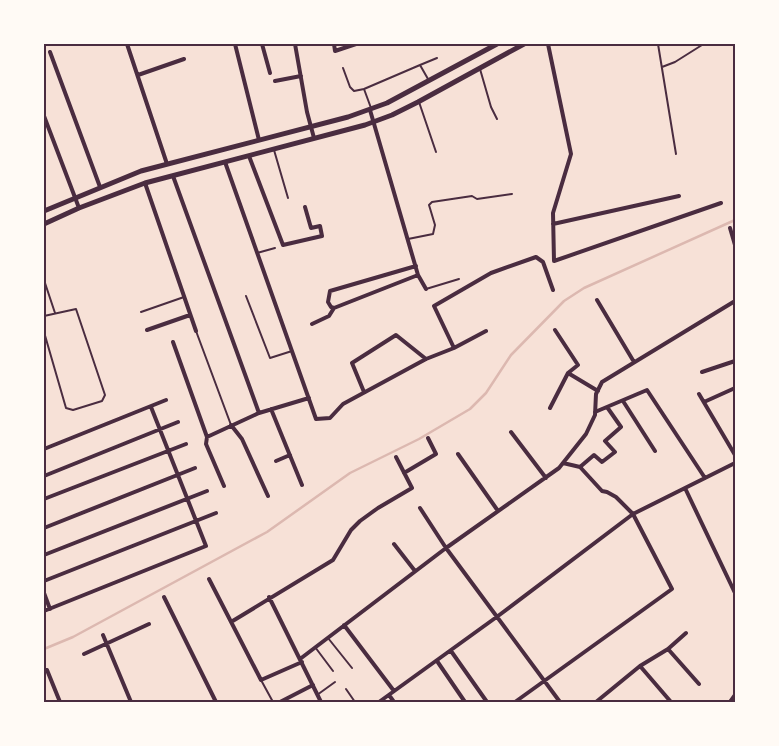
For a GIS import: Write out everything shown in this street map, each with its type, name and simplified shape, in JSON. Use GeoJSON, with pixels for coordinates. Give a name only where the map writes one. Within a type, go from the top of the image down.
{"type":"FeatureCollection","features":[{"type":"Feature","properties":{"kind":"main road"},"geometry":{"type":"LineString","coordinates":[[44,211],[141,171],[310,127],[387,104],[497,44]]}},
{"type":"Feature","properties":{"kind":"main road"},"geometry":{"type":"LineString","coordinates":[[44,224],[78,208],[145,183],[373,122],[392,115],[524,44]]}},
{"type":"Feature","properties":{"kind":"street"},"geometry":{"type":"LineString","coordinates":[[127,44],[167,164]]}},
{"type":"Feature","properties":{"kind":"street"},"geometry":{"type":"LineString","coordinates":[[234,44],[259,140]]}},
{"type":"Feature","properties":{"kind":"street"},"geometry":{"type":"LineString","coordinates":[[262,44],[270,73]]}},
{"type":"Feature","properties":{"kind":"street"},"geometry":{"type":"LineString","coordinates":[[295,44],[310,127],[314,138]]}},
{"type":"Feature","properties":{"kind":"street"},"geometry":{"type":"LineString","coordinates":[[334,44],[335,51],[356,44]]}},
{"type":"Feature","properties":{"kind":"street"},"geometry":{"type":"LineString","coordinates":[[548,44],[571,154],[553,213],[554,261],[721,203]]}},
{"type":"Feature","properties":{"kind":"street"},"geometry":{"type":"LineString","coordinates":[[50,52],[100,187]]}},
{"type":"Feature","properties":{"kind":"street"},"geometry":{"type":"LineString","coordinates":[[138,75],[184,60]]}},
{"type":"Feature","properties":{"kind":"street"},"geometry":{"type":"LineString","coordinates":[[275,81],[301,76]]}},
{"type":"Feature","properties":{"kind":"street"},"geometry":{"type":"LineString","coordinates":[[370,109],[418,275],[426,290]]}},
{"type":"Feature","properties":{"kind":"street"},"geometry":{"type":"LineString","coordinates":[[44,116],[78,208]]}},
{"type":"Feature","properties":{"kind":"street"},"geometry":{"type":"LineString","coordinates":[[249,156],[284,245],[322,236],[320,226],[311,228],[305,207]]}},
{"type":"Feature","properties":{"kind":"street"},"geometry":{"type":"LineString","coordinates":[[225,162],[316,418],[330,418],[342,404],[426,359],[454,348],[486,331]]}},
{"type":"Feature","properties":{"kind":"street"},"geometry":{"type":"LineString","coordinates":[[173,176],[259,413]]}},
{"type":"Feature","properties":{"kind":"street"},"geometry":{"type":"LineString","coordinates":[[145,183],[196,331]]}},
{"type":"Feature","properties":{"kind":"street"},"geometry":{"type":"LineString","coordinates":[[553,224],[679,196]]}},
{"type":"Feature","properties":{"kind":"street"},"geometry":{"type":"LineString","coordinates":[[730,228],[735,245]]}},
{"type":"Feature","properties":{"kind":"street"},"geometry":{"type":"LineString","coordinates":[[454,348],[434,306],[491,273],[536,257],[543,262],[552,290]]}},
{"type":"Feature","properties":{"kind":"street"},"geometry":{"type":"LineString","coordinates":[[334,308],[328,302],[330,291],[416,266]]}},
{"type":"Feature","properties":{"kind":"street"},"geometry":{"type":"LineString","coordinates":[[312,324],[329,316],[334,308],[418,275]]}},
{"type":"Feature","properties":{"kind":"street"},"geometry":{"type":"LineString","coordinates":[[597,300],[634,362]]}},
{"type":"Feature","properties":{"kind":"street"},"geometry":{"type":"LineString","coordinates":[[209,579],[261,680],[301,661],[315,647],[415,571],[563,464],[586,434],[596,412],[598,391],[602,382],[735,301]]}},
{"type":"Feature","properties":{"kind":"street"},"geometry":{"type":"LineString","coordinates":[[147,330],[190,315]]}},
{"type":"Feature","properties":{"kind":"street"},"geometry":{"type":"LineString","coordinates":[[550,408],[568,373],[578,365],[555,330]]}},
{"type":"Feature","properties":{"kind":"street"},"geometry":{"type":"LineString","coordinates":[[364,392],[352,363],[396,335],[426,359]]}},
{"type":"Feature","properties":{"kind":"street"},"geometry":{"type":"LineString","coordinates":[[174,342],[207,437],[206,444],[224,486]]}},
{"type":"Feature","properties":{"kind":"street"},"geometry":{"type":"LineString","coordinates":[[702,372],[735,361]]}},
{"type":"Feature","properties":{"kind":"street"},"geometry":{"type":"LineString","coordinates":[[568,373],[598,391]]}},
{"type":"Feature","properties":{"kind":"street"},"geometry":{"type":"LineString","coordinates":[[704,402],[735,388]]}},
{"type":"Feature","properties":{"kind":"street"},"geometry":{"type":"LineString","coordinates":[[596,412],[647,390],[705,478]]}},
{"type":"Feature","properties":{"kind":"street"},"geometry":{"type":"LineString","coordinates":[[699,394],[735,454]]}},
{"type":"Feature","properties":{"kind":"street"},"geometry":{"type":"LineString","coordinates":[[207,437],[259,413],[309,398]]}},
{"type":"Feature","properties":{"kind":"street"},"geometry":{"type":"LineString","coordinates":[[44,449],[166,400]]}},
{"type":"Feature","properties":{"kind":"street"},"geometry":{"type":"LineString","coordinates":[[623,401],[655,452]]}},
{"type":"Feature","properties":{"kind":"street"},"geometry":{"type":"LineString","coordinates":[[44,611],[206,546],[151,406]]}},
{"type":"Feature","properties":{"kind":"street"},"geometry":{"type":"LineString","coordinates":[[580,467],[594,455],[602,462],[615,452],[605,441],[621,427],[607,407]]}},
{"type":"Feature","properties":{"kind":"street"},"geometry":{"type":"LineString","coordinates":[[271,410],[302,484]]}},
{"type":"Feature","properties":{"kind":"street"},"geometry":{"type":"LineString","coordinates":[[44,476],[178,422]]}},
{"type":"Feature","properties":{"kind":"street"},"geometry":{"type":"LineString","coordinates":[[231,425],[242,439],[268,496]]}},
{"type":"Feature","properties":{"kind":"street"},"geometry":{"type":"LineString","coordinates":[[511,432],[546,478]]}},
{"type":"Feature","properties":{"kind":"street"},"geometry":{"type":"LineString","coordinates":[[404,473],[436,454],[428,438]]}},
{"type":"Feature","properties":{"kind":"street"},"geometry":{"type":"LineString","coordinates":[[44,499],[186,444]]}},
{"type":"Feature","properties":{"kind":"street"},"geometry":{"type":"LineString","coordinates":[[458,454],[498,511]]}},
{"type":"Feature","properties":{"kind":"street"},"geometry":{"type":"LineString","coordinates":[[276,461],[290,455]]}},
{"type":"Feature","properties":{"kind":"street"},"geometry":{"type":"LineString","coordinates":[[231,622],[333,560],[360,521],[412,488],[396,457]]}},
{"type":"Feature","properties":{"kind":"street"},"geometry":{"type":"LineString","coordinates":[[379,702],[451,651],[633,514],[735,462]]}},
{"type":"Feature","properties":{"kind":"street"},"geometry":{"type":"LineString","coordinates":[[515,702],[672,589],[633,514],[616,497],[602,491],[580,467],[563,464]]}},
{"type":"Feature","properties":{"kind":"street"},"geometry":{"type":"LineString","coordinates":[[44,528],[195,468]]}},
{"type":"Feature","properties":{"kind":"street"},"geometry":{"type":"LineString","coordinates":[[684,488],[735,593]]}},
{"type":"Feature","properties":{"kind":"street"},"geometry":{"type":"LineString","coordinates":[[44,555],[207,491]]}},
{"type":"Feature","properties":{"kind":"street"},"geometry":{"type":"LineString","coordinates":[[420,508],[446,548],[560,702]]}},
{"type":"Feature","properties":{"kind":"street"},"geometry":{"type":"LineString","coordinates":[[44,581],[216,513]]}},
{"type":"Feature","properties":{"kind":"street"},"geometry":{"type":"LineString","coordinates":[[394,544],[415,571]]}},
{"type":"Feature","properties":{"kind":"street"},"geometry":{"type":"LineString","coordinates":[[44,593],[50,609]]}},
{"type":"Feature","properties":{"kind":"street"},"geometry":{"type":"LineString","coordinates":[[164,597],[216,702]]}},
{"type":"Feature","properties":{"kind":"street"},"geometry":{"type":"LineString","coordinates":[[269,598],[321,702]]}},
{"type":"Feature","properties":{"kind":"street"},"geometry":{"type":"LineString","coordinates":[[84,654],[149,624]]}},
{"type":"Feature","properties":{"kind":"street"},"geometry":{"type":"LineString","coordinates":[[344,626],[394,691]]}},
{"type":"Feature","properties":{"kind":"street"},"geometry":{"type":"LineString","coordinates":[[596,702],[640,666],[668,649],[686,633]]}},
{"type":"Feature","properties":{"kind":"street"},"geometry":{"type":"LineString","coordinates":[[103,635],[131,702]]}},
{"type":"Feature","properties":{"kind":"street"},"geometry":{"type":"LineString","coordinates":[[668,649],[699,684]]}},
{"type":"Feature","properties":{"kind":"street"},"geometry":{"type":"LineString","coordinates":[[451,651],[487,702]]}},
{"type":"Feature","properties":{"kind":"street"},"geometry":{"type":"LineString","coordinates":[[436,661],[465,702]]}},
{"type":"Feature","properties":{"kind":"street"},"geometry":{"type":"LineString","coordinates":[[640,666],[671,702]]}},
{"type":"Feature","properties":{"kind":"street"},"geometry":{"type":"LineString","coordinates":[[44,671],[47,670],[60,702]]}},
{"type":"Feature","properties":{"kind":"street"},"geometry":{"type":"LineString","coordinates":[[280,702],[313,686]]}},
{"type":"Feature","properties":{"kind":"street"},"geometry":{"type":"LineString","coordinates":[[390,695],[394,702]]}},
{"type":"Feature","properties":{"kind":"street"},"geometry":{"type":"LineString","coordinates":[[730,702],[735,696]]}},
{"type":"Feature","properties":{"kind":"lane"},"geometry":{"type":"LineString","coordinates":[[658,44],[676,154]]}},
{"type":"Feature","properties":{"kind":"lane"},"geometry":{"type":"LineString","coordinates":[[662,67],[675,62],[702,45]]}},
{"type":"Feature","properties":{"kind":"lane"},"geometry":{"type":"LineString","coordinates":[[343,68],[350,88],[354,91],[364,89],[437,58]]}},
{"type":"Feature","properties":{"kind":"lane"},"geometry":{"type":"LineString","coordinates":[[420,65],[429,81]]}},
{"type":"Feature","properties":{"kind":"lane"},"geometry":{"type":"LineString","coordinates":[[480,68],[490,107],[497,119]]}},
{"type":"Feature","properties":{"kind":"lane"},"geometry":{"type":"LineString","coordinates":[[364,89],[370,109]]}},
{"type":"Feature","properties":{"kind":"lane"},"geometry":{"type":"LineString","coordinates":[[418,102],[436,152]]}},
{"type":"Feature","properties":{"kind":"lane"},"geometry":{"type":"LineString","coordinates":[[274,149],[288,198]]}},
{"type":"Feature","properties":{"kind":"lane"},"geometry":{"type":"LineString","coordinates":[[408,239],[433,234],[434,225],[430,205],[432,202],[472,196],[478,199],[512,194]]}},
{"type":"Feature","properties":{"kind":"lane"},"geometry":{"type":"LineString","coordinates":[[257,253],[275,248]]}},
{"type":"Feature","properties":{"kind":"lane"},"geometry":{"type":"LineString","coordinates":[[426,290],[458,279]]}},
{"type":"Feature","properties":{"kind":"lane"},"geometry":{"type":"LineString","coordinates":[[44,280],[55,313]]}},
{"type":"Feature","properties":{"kind":"lane"},"geometry":{"type":"LineString","coordinates":[[246,296],[270,358],[292,351]]}},
{"type":"Feature","properties":{"kind":"lane"},"geometry":{"type":"LineString","coordinates":[[140,312],[184,297]]}},
{"type":"Feature","properties":{"kind":"lane"},"geometry":{"type":"LineString","coordinates":[[44,316],[76,309],[105,395],[102,401],[73,410],[66,408],[44,332]]}},
{"type":"Feature","properties":{"kind":"lane"},"geometry":{"type":"LineString","coordinates":[[196,331],[231,425]]}},
{"type":"Feature","properties":{"kind":"lane"},"geometry":{"type":"LineString","coordinates":[[328,638],[352,668]]}},
{"type":"Feature","properties":{"kind":"lane"},"geometry":{"type":"LineString","coordinates":[[315,647],[333,671]]}},
{"type":"Feature","properties":{"kind":"lane"},"geometry":{"type":"LineString","coordinates":[[261,680],[273,702]]}},
{"type":"Feature","properties":{"kind":"lane"},"geometry":{"type":"LineString","coordinates":[[317,695],[335,682]]}},
{"type":"Feature","properties":{"kind":"lane"},"geometry":{"type":"LineString","coordinates":[[346,689],[355,702]]}},
{"type":"Feature","properties":{"kind":"waterway"},"geometry":{"type":"LineString","coordinates":[[44,649],[73,637],[267,532],[350,473],[419,439],[470,409],[486,393],[511,355],[564,301],[584,288],[735,220]]}}]}
